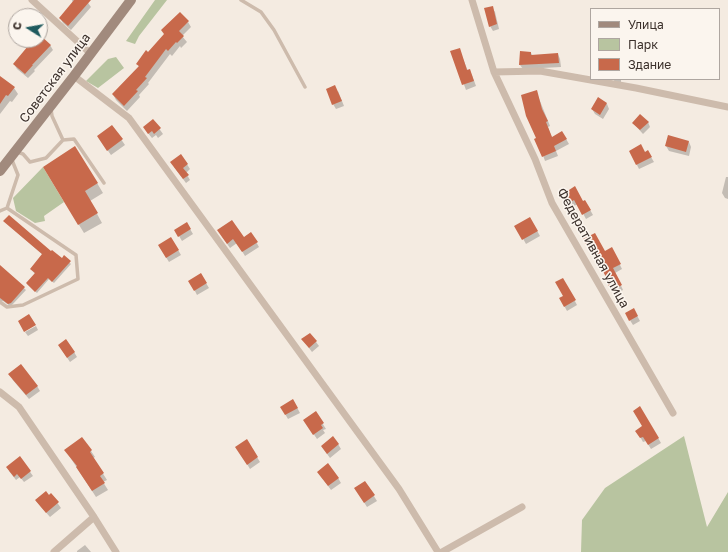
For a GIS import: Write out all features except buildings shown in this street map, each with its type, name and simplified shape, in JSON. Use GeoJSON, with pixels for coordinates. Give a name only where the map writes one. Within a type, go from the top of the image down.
{"type":"FeatureCollection","features":[{"type":"Feature","properties":{"kind":"street"},"geometry":{"type":"LineString","coordinates":[[32,0],[90,53]]}},
{"type":"Feature","properties":{"kind":"street","name":"Советская улица"},"geometry":{"type":"LineString","coordinates":[[0,171],[131,0]]}},
{"type":"Feature","properties":{"kind":"street","name":"Федеративная улица"},"geometry":{"type":"LineString","coordinates":[[472,0],[494,72],[535,159],[552,203],[672,413]]}},
{"type":"Feature","properties":{"kind":"street"},"geometry":{"type":"LineString","coordinates":[[494,72],[540,71],[590,80]]}},
{"type":"Feature","properties":{"kind":"street"},"geometry":{"type":"LineString","coordinates":[[74,76],[129,118],[399,489],[438,552]]}},
{"type":"Feature","properties":{"kind":"street"},"geometry":{"type":"LineString","coordinates":[[591,80],[728,108]]}},
{"type":"Feature","properties":{"kind":"street"},"geometry":{"type":"LineString","coordinates":[[0,392],[19,407],[116,552]]}},
{"type":"Feature","properties":{"kind":"street"},"geometry":{"type":"LineString","coordinates":[[442,552],[522,508]]}},
{"type":"Feature","properties":{"kind":"street"},"geometry":{"type":"LineString","coordinates":[[54,552],[94,517]]}},
{"type":"Feature","properties":{"kind":"lane"},"geometry":{"type":"LineString","coordinates":[[241,0],[260,12],[274,30],[305,87]]}},
{"type":"Feature","properties":{"kind":"lane"},"geometry":{"type":"LineString","coordinates":[[51,106],[52,116],[63,140]]}},
{"type":"Feature","properties":{"kind":"lane"},"geometry":{"type":"LineString","coordinates":[[0,211],[7,208],[18,175],[13,155],[23,154],[30,162],[46,158],[63,140],[74,139],[104,183]]}},
{"type":"Feature","properties":{"kind":"lane"},"geometry":{"type":"LineString","coordinates":[[0,302],[8,307],[23,305],[78,279],[76,255],[7,208]]}},
{"type":"Feature","properties":{"kind":"green space"},"geometry":{"type":"Polygon","coordinates":[[[155,0],[167,0],[139,36],[135,44],[126,41],[155,0]]]}},
{"type":"Feature","properties":{"kind":"green space"},"geometry":{"type":"Polygon","coordinates":[[[116,57],[124,68],[98,88],[86,81],[108,59],[116,57]]]}},
{"type":"Feature","properties":{"kind":"green space"},"geometry":{"type":"Polygon","coordinates":[[[43,167],[64,202],[44,216],[45,221],[35,223],[16,211],[13,198],[43,167]]]}},
{"type":"Feature","properties":{"kind":"green space"},"geometry":{"type":"Polygon","coordinates":[[[684,436],[707,527],[728,492],[728,552],[581,552],[582,520],[605,488],[684,436]]]}}]}
